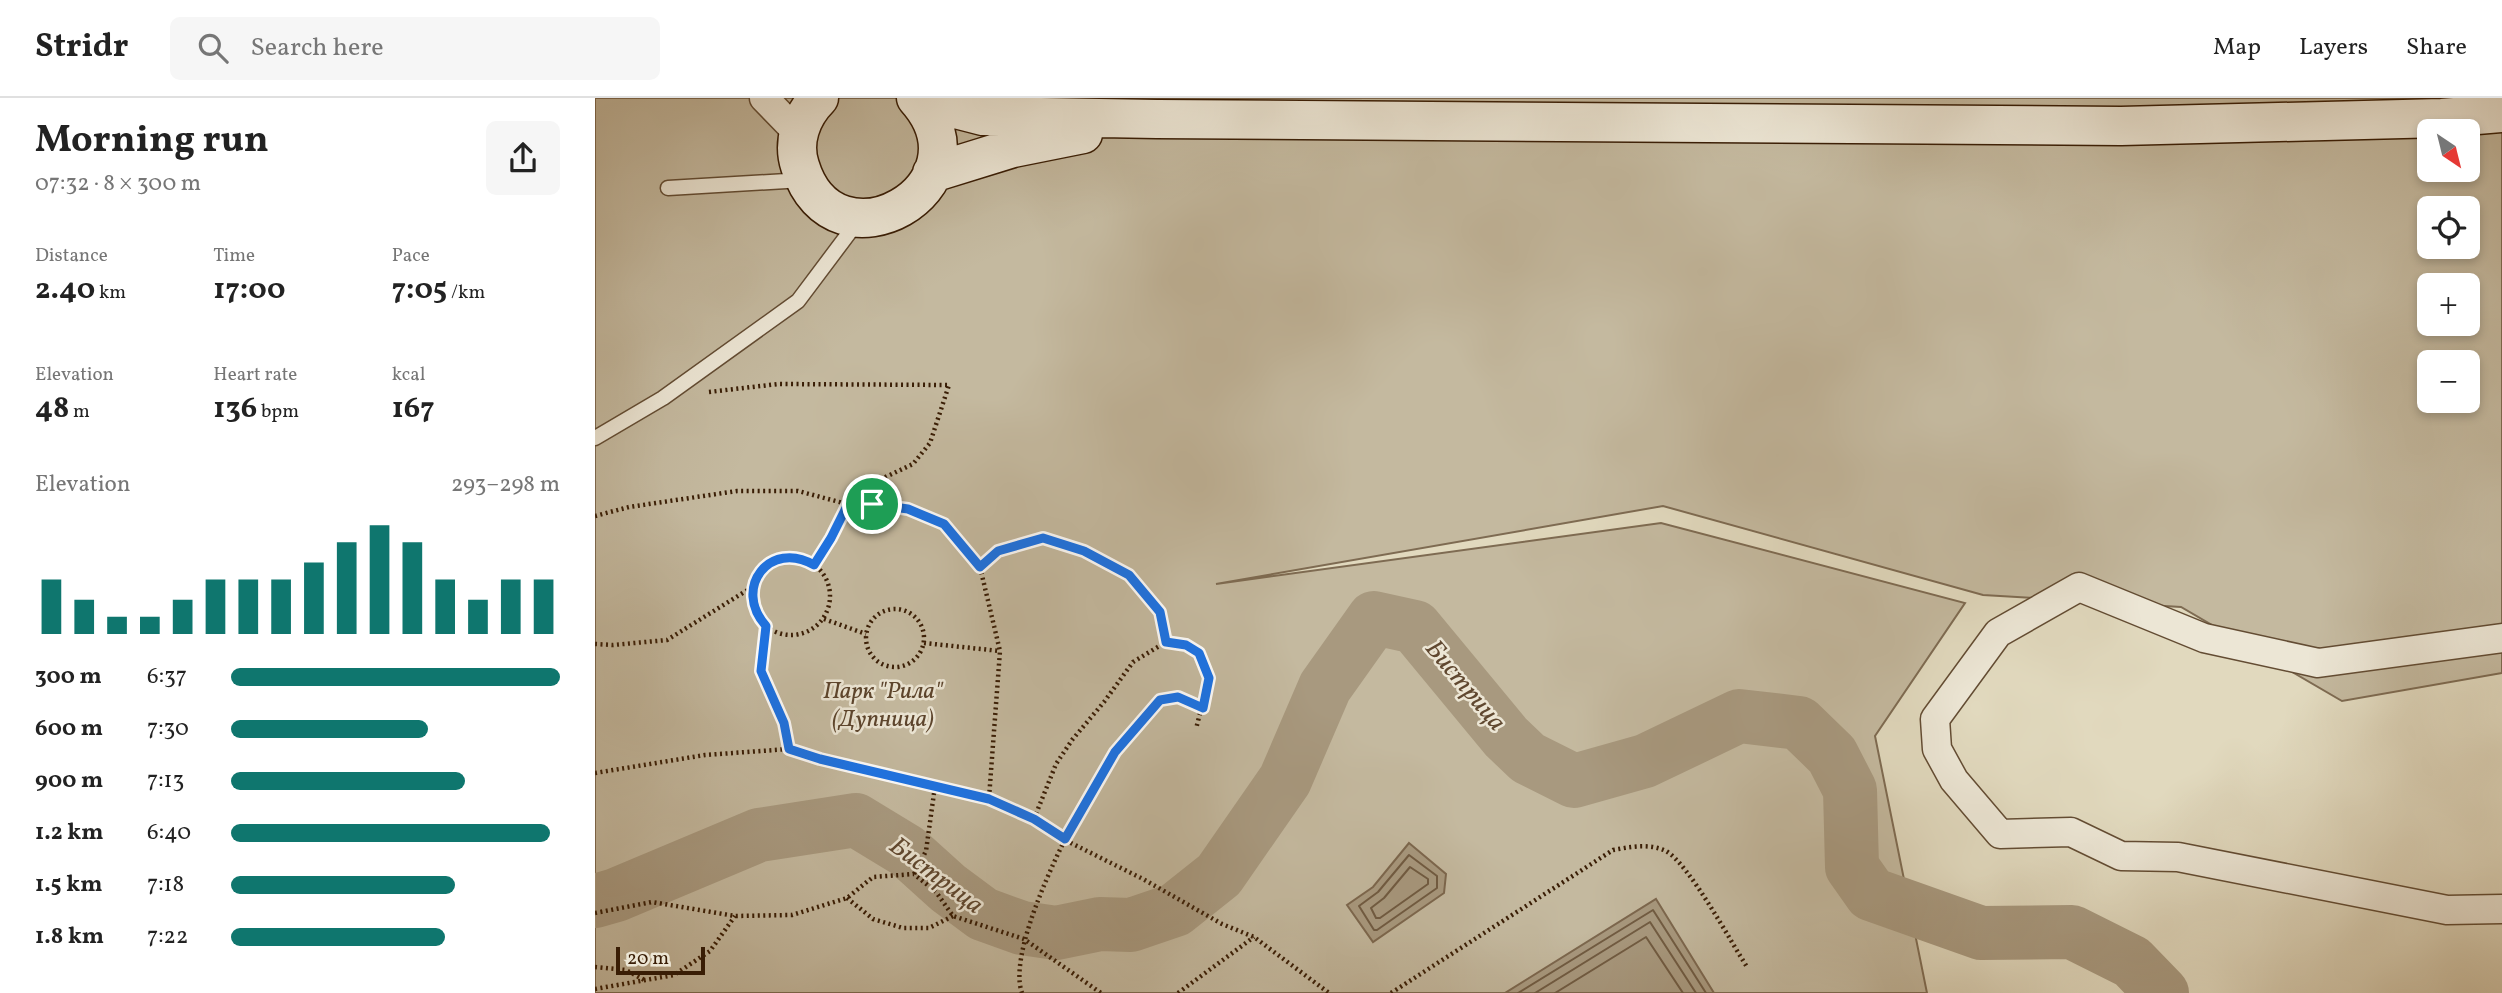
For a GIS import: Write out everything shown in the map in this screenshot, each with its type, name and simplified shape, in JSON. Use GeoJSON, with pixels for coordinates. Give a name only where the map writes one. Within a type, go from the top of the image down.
{"type":"FeatureCollection","features":[{"type":"Feature","properties":{"kind":"street"},"geometry":{"type":"LineString","coordinates":[[764,98],[798,133]]}},
{"type":"Feature","properties":{"kind":"street"},"geometry":{"type":"LineString","coordinates":[[819,98],[805,115],[798,133],[797,157],[804,180],[818,199],[837,212],[860,218],[880,217],[899,211],[925,188],[937,155],[936,136],[929,116],[916,99]]}},
{"type":"Feature","properties":{"kind":"street"},"geometry":{"type":"LineString","coordinates":[[916,99],[983,116],[1157,119],[2121,126],[2442,118],[2502,113]]}},
{"type":"Feature","properties":{"kind":"street"},"geometry":{"type":"LineString","coordinates":[[932,173],[1013,148],[1157,119]]}},
{"type":"Feature","properties":{"kind":"street"},"geometry":{"type":"LineString","coordinates":[[2502,638],[2318,663],[2204,638],[2079,587],[1998,633],[1935,719],[1937,749],[1954,780],[2000,834],[2071,832],[2121,856],[2178,857],[2447,910],[2502,909]]}},
{"type":"Feature","properties":{"kind":"lane"},"geometry":{"type":"LineString","coordinates":[[668,188],[804,180]]}},
{"type":"Feature","properties":{"kind":"lane"},"geometry":{"type":"LineString","coordinates":[[595,438],[663,398],[798,301],[860,218]]}},
{"type":"Feature","properties":{"kind":"path"},"geometry":{"type":"LineString","coordinates":[[663,398],[778,384],[949,385],[930,443],[913,464],[875,482],[848,504],[814,565]]}},
{"type":"Feature","properties":{"kind":"path"},"geometry":{"type":"LineString","coordinates":[[595,516],[629,506],[737,491],[798,491],[848,504],[908,509],[944,524],[980,567],[1000,651],[989,799]]}},
{"type":"Feature","properties":{"kind":"path"},"geometry":{"type":"LineString","coordinates":[[980,567],[998,551],[1043,538],[1084,551],[1129,575],[1160,612],[1166,642]]}},
{"type":"Feature","properties":{"kind":"path"},"geometry":{"type":"LineString","coordinates":[[779,558],[802,558],[823,571],[831,594],[829,607],[824,619],[803,634],[776,632],[757,616],[753,606],[754,585],[759,573],[768,564],[779,558]]}},
{"type":"Feature","properties":{"kind":"path"},"geometry":{"type":"LineString","coordinates":[[595,644],[667,640],[754,585]]}},
{"type":"Feature","properties":{"kind":"path"},"geometry":{"type":"LineString","coordinates":[[894,608],[913,614],[920,622],[924,631],[924,643],[922,651],[910,664],[890,667],[875,660],[869,653],[866,634],[875,617],[894,608]]}},
{"type":"Feature","properties":{"kind":"path"},"geometry":{"type":"LineString","coordinates":[[824,619],[866,634]]}},
{"type":"Feature","properties":{"kind":"path"},"geometry":{"type":"LineString","coordinates":[[766,626],[761,671],[784,723],[789,749]]}},
{"type":"Feature","properties":{"kind":"path"},"geometry":{"type":"LineString","coordinates":[[1034,819],[1056,764],[1072,740],[1133,662],[1166,642],[1186,645],[1199,653],[1209,678],[1196,729]]}},
{"type":"Feature","properties":{"kind":"path"},"geometry":{"type":"LineString","coordinates":[[924,643],[1000,651]]}},
{"type":"Feature","properties":{"kind":"path"},"geometry":{"type":"LineString","coordinates":[[1022,993],[1020,986],[1024,939],[1036,905],[1065,839],[1115,752],[1160,700],[1178,697],[1203,708]]}},
{"type":"Feature","properties":{"kind":"path"},"geometry":{"type":"LineString","coordinates":[[595,773],[705,755],[789,749],[820,759],[989,799],[1034,819],[1065,839],[1222,924],[1254,937],[1329,993]]}},
{"type":"Feature","properties":{"kind":"path"},"geometry":{"type":"LineString","coordinates":[[914,874],[926,851],[935,786]]}},
{"type":"Feature","properties":{"kind":"path"},"geometry":{"type":"LineString","coordinates":[[1391,993],[1613,850],[1638,845],[1665,851],[1682,864],[1747,967]]}},
{"type":"Feature","properties":{"kind":"path"},"geometry":{"type":"LineString","coordinates":[[595,913],[652,902],[735,916],[792,915],[847,898],[873,877],[914,874],[936,892],[953,916],[1024,939],[1101,993]]}},
{"type":"Feature","properties":{"kind":"path"},"geometry":{"type":"LineString","coordinates":[[847,898],[873,919],[903,928],[929,928],[953,916]]}},
{"type":"Feature","properties":{"kind":"path"},"geometry":{"type":"LineString","coordinates":[[595,989],[674,975],[710,951],[735,916]]}},
{"type":"Feature","properties":{"kind":"path"},"geometry":{"type":"LineString","coordinates":[[1178,993],[1254,937]]}},
{"type":"Feature","properties":{"kind":"path"},"geometry":{"type":"LineString","coordinates":[[595,967],[626,970],[647,981]]}},
{"type":"Feature","properties":{"kind":"green space","name":"Парк \"Рила\" (Дупница)"},"geometry":{"type":"Polygon","coordinates":[[[595,98],[2502,98],[2502,673],[2342,701],[2181,607],[1983,595],[1663,506],[1216,584],[1661,523],[1965,603],[1875,736],[1927,993],[595,993],[595,98]]]}},
{"type":"Feature","properties":{"kind":"water"},"geometry":{"type":"Polygon","coordinates":[[[1409,843],[1446,874],[1444,893],[1373,942],[1347,905],[1373,887],[1409,843]]]}},
{"type":"Feature","properties":{"kind":"water"},"geometry":{"type":"Polygon","coordinates":[[[1656,899],[1714,993],[1505,993],[1656,899]]]}},
{"type":"Feature","properties":{"kind":"waterway","name":"Бистрица"},"geometry":{"type":"LineString","coordinates":[[595,901],[616,895],[759,835],[856,820],[907,851],[948,888],[983,914],[1022,928],[1056,933],[1100,924],[1131,925],[1175,910],[1219,875],[1285,780],[1325,687],[1374,618],[1415,627],[1506,737],[1528,758],[1574,781],[1645,761],[1739,716],[1799,723],[1832,755],[1850,790],[1852,867],[1871,894],[1981,933],[2072,932],[2132,962],[2162,993]]}},
{"type":"Feature","properties":{"kind":"route"},"geometry":{"type":"LineString","coordinates":[[848,504],[872,504],[908,509],[944,524],[980,567],[998,551],[1043,538],[1084,551],[1129,575],[1160,612],[1166,642],[1186,645],[1199,653],[1209,678],[1203,708],[1178,697],[1160,700],[1115,752],[1065,839],[1034,819],[989,799],[820,759],[789,749],[784,723],[761,671],[766,626],[753,606],[754,585],[759,573],[779,558],[802,558],[814,565],[848,504]]}}]}
